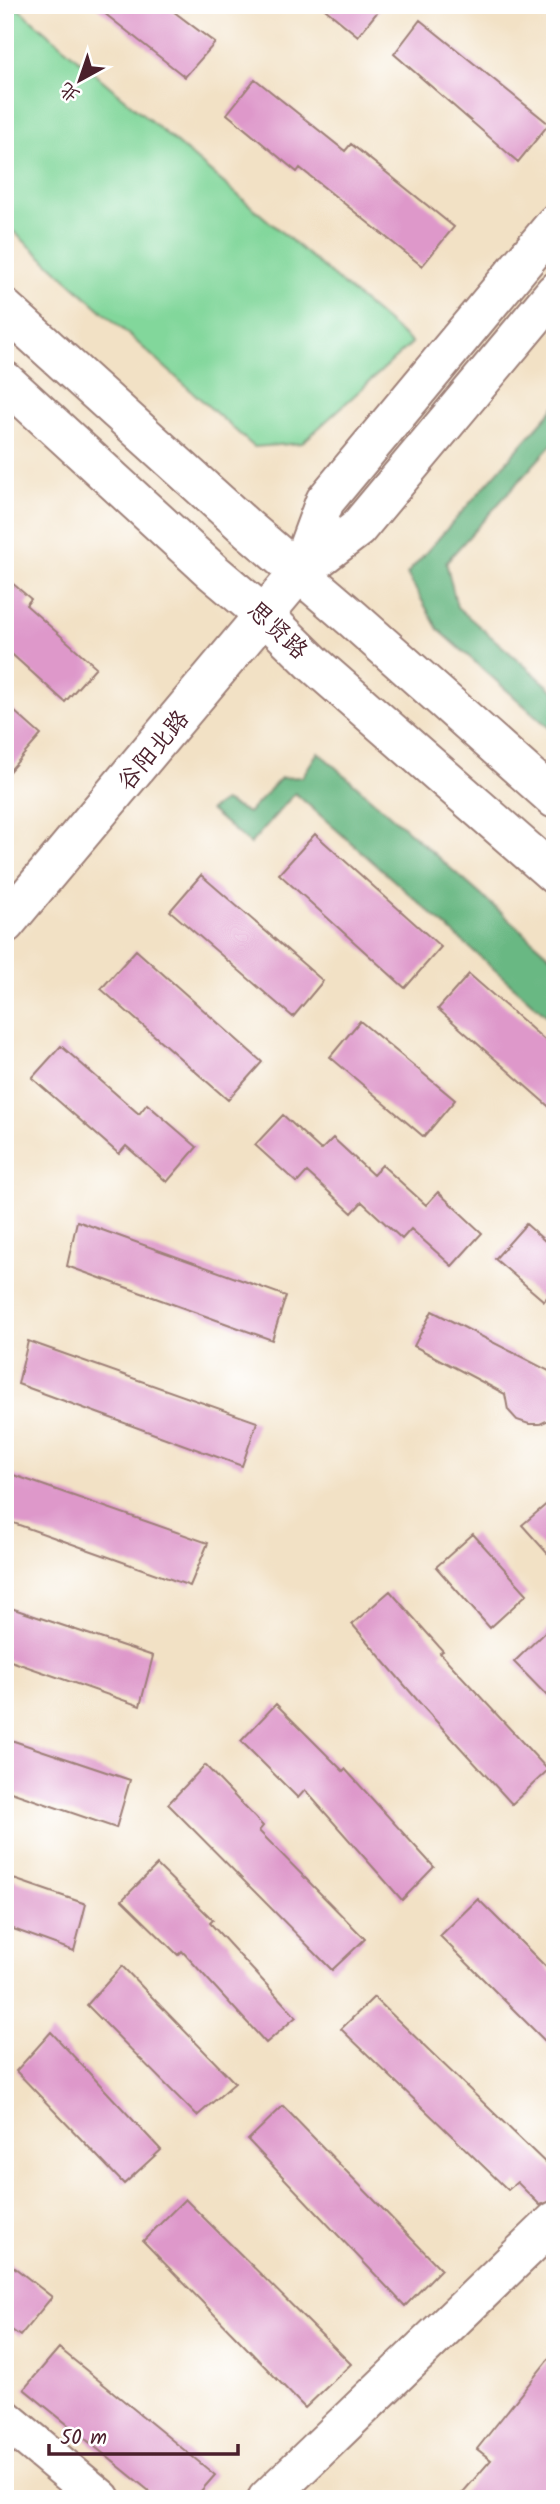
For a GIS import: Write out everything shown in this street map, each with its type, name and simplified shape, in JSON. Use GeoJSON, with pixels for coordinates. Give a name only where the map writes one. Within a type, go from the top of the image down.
{"type":"FeatureCollection","features":[{"type":"Feature","properties":{"kind":"main road","name":"谷阳北路"},"geometry":{"type":"LineString","coordinates":[[298,574],[325,501],[555,225]]}},
{"type":"Feature","properties":{"kind":"main road","name":"谷阳北路"},"geometry":{"type":"LineString","coordinates":[[5,924],[298,574],[358,529],[555,292]]}},
{"type":"Feature","properties":{"kind":"main road"},"geometry":{"type":"LineString","coordinates":[[5,309],[298,574],[354,619],[555,799]]}},
{"type":"Feature","properties":{"kind":"main road","name":"思贤路"},"geometry":{"type":"LineString","coordinates":[[5,381],[213,572],[264,615],[314,664],[555,875]]}},
{"type":"Feature","properties":{"kind":"main road"},"geometry":{"type":"LineString","coordinates":[[267,2499],[555,2221]]}},
{"type":"Feature","properties":{"kind":"main road"},"geometry":{"type":"LineString","coordinates":[[5,2418],[102,2499]]}},
{"type":"Feature","properties":{"kind":"green space"},"geometry":{"type":"Polygon","coordinates":[[[5,5],[14,5],[412,343],[302,443],[254,447],[5,224],[5,5]]]}},
{"type":"Feature","properties":{"kind":"green space"},"geometry":{"type":"Polygon","coordinates":[[[555,407],[555,441],[446,562],[457,607],[555,692],[555,733],[438,629],[407,574],[555,407]]]}},
{"type":"Feature","properties":{"kind":"green space"},"geometry":{"type":"Polygon","coordinates":[[[318,752],[555,960],[555,1023],[295,793],[250,844],[210,810],[224,801],[248,813],[281,778],[302,777],[318,752]]]}},
{"type":"Feature","properties":{"kind":"building"},"geometry":{"type":"Polygon","coordinates":[[[94,5],[165,5],[215,43],[185,77],[94,5]]]}},
{"type":"Feature","properties":{"kind":"building"},"geometry":{"type":"Polygon","coordinates":[[[320,5],[383,5],[358,36],[320,5]]]}},
{"type":"Feature","properties":{"kind":"building"},"geometry":{"type":"Polygon","coordinates":[[[420,20],[549,124],[518,162],[394,54],[420,20]]]}},
{"type":"Feature","properties":{"kind":"building"},"geometry":{"type":"Polygon","coordinates":[[[255,79],[345,151],[351,144],[454,227],[422,266],[300,168],[297,172],[227,114],[255,79]]]}},
{"type":"Feature","properties":{"kind":"building"},"geometry":{"type":"Polygon","coordinates":[[[5,577],[31,599],[26,605],[96,667],[65,702],[5,648],[5,577]]]}},
{"type":"Feature","properties":{"kind":"building"},"geometry":{"type":"Polygon","coordinates":[[[5,703],[41,735],[5,776],[5,703]]]}},
{"type":"Feature","properties":{"kind":"building"},"geometry":{"type":"Polygon","coordinates":[[[315,834],[441,947],[405,988],[279,874],[315,834]]]}},
{"type":"Feature","properties":{"kind":"building"},"geometry":{"type":"Polygon","coordinates":[[[201,875],[323,981],[293,1017],[170,911],[201,875]]]}},
{"type":"Feature","properties":{"kind":"building"},"geometry":{"type":"Polygon","coordinates":[[[136,950],[262,1062],[228,1100],[101,989],[136,950]]]}},
{"type":"Feature","properties":{"kind":"building"},"geometry":{"type":"Polygon","coordinates":[[[469,974],[555,1049],[555,1112],[438,1009],[469,974]]]}},
{"type":"Feature","properties":{"kind":"building"},"geometry":{"type":"Polygon","coordinates":[[[360,1021],[455,1100],[424,1137],[330,1057],[360,1021]]]}},
{"type":"Feature","properties":{"kind":"building"},"geometry":{"type":"Polygon","coordinates":[[[61,1046],[139,1114],[147,1104],[197,1147],[167,1182],[126,1146],[119,1154],[32,1078],[61,1046]]]}},
{"type":"Feature","properties":{"kind":"building"},"geometry":{"type":"Polygon","coordinates":[[[283,1115],[321,1150],[333,1138],[373,1175],[382,1165],[426,1205],[438,1192],[482,1233],[452,1266],[411,1229],[402,1239],[362,1202],[352,1213],[307,1172],[297,1183],[255,1145],[283,1115]]]}},
{"type":"Feature","properties":{"kind":"building"},"geometry":{"type":"Polygon","coordinates":[[[77,1221],[286,1296],[272,1340],[67,1266],[77,1221]]]}},
{"type":"Feature","properties":{"kind":"building"},"geometry":{"type":"Polygon","coordinates":[[[526,1224],[555,1250],[555,1288],[544,1301],[495,1259],[526,1224]]]}},
{"type":"Feature","properties":{"kind":"building"},"geometry":{"type":"Polygon","coordinates":[[[432,1311],[555,1374],[555,1417],[540,1424],[517,1420],[508,1410],[505,1394],[414,1346],[432,1311]]]}},
{"type":"Feature","properties":{"kind":"building"},"geometry":{"type":"Polygon","coordinates":[[[28,1341],[257,1422],[242,1466],[18,1384],[28,1341]]]}},
{"type":"Feature","properties":{"kind":"building"},"geometry":{"type":"Polygon","coordinates":[[[5,1472],[208,1543],[190,1586],[5,1520],[5,1472]]]}},
{"type":"Feature","properties":{"kind":"building"},"geometry":{"type":"Polygon","coordinates":[[[555,1497],[555,1562],[522,1525],[555,1497]]]}},
{"type":"Feature","properties":{"kind":"building"},"geometry":{"type":"Polygon","coordinates":[[[473,1534],[527,1594],[490,1628],[436,1567],[473,1534]]]}},
{"type":"Feature","properties":{"kind":"building"},"geometry":{"type":"Polygon","coordinates":[[[390,1591],[443,1651],[440,1653],[548,1770],[512,1804],[352,1624],[390,1591]]]}},
{"type":"Feature","properties":{"kind":"building"},"geometry":{"type":"Polygon","coordinates":[[[5,1606],[153,1656],[140,1706],[5,1659],[5,1606]]]}},
{"type":"Feature","properties":{"kind":"building"},"geometry":{"type":"Polygon","coordinates":[[[555,1622],[555,1704],[514,1662],[555,1622]]]}},
{"type":"Feature","properties":{"kind":"building"},"geometry":{"type":"Polygon","coordinates":[[[276,1704],[343,1771],[345,1769],[434,1867],[402,1900],[305,1790],[298,1798],[241,1741],[276,1704]]]}},
{"type":"Feature","properties":{"kind":"building"},"geometry":{"type":"Polygon","coordinates":[[[5,1738],[130,1780],[116,1828],[5,1790],[5,1738]]]}},
{"type":"Feature","properties":{"kind":"building"},"geometry":{"type":"Polygon","coordinates":[[[205,1765],[263,1826],[259,1831],[365,1939],[332,1970],[168,1804],[205,1765]]]}},
{"type":"Feature","properties":{"kind":"building"},"geometry":{"type":"Polygon","coordinates":[[[157,1865],[213,1920],[210,1923],[296,2017],[266,2043],[182,1951],[178,1955],[122,1900],[157,1865]]]}},
{"type":"Feature","properties":{"kind":"building"},"geometry":{"type":"Polygon","coordinates":[[[5,1876],[86,1904],[74,1951],[5,1926],[5,1876]]]}},
{"type":"Feature","properties":{"kind":"building"},"geometry":{"type":"Polygon","coordinates":[[[478,1899],[555,1976],[555,2051],[440,1936],[478,1899]]]}},
{"type":"Feature","properties":{"kind":"building"},"geometry":{"type":"Polygon","coordinates":[[[122,1966],[235,2083],[197,2116],[87,2005],[122,1966]]]}},
{"type":"Feature","properties":{"kind":"building"},"geometry":{"type":"Polygon","coordinates":[[[374,1997],[555,2172],[555,2200],[540,2205],[517,2182],[508,2190],[341,2029],[374,1997]]]}},
{"type":"Feature","properties":{"kind":"building"},"geometry":{"type":"Polygon","coordinates":[[[51,2032],[161,2150],[124,2184],[16,2071],[51,2032]]]}},
{"type":"Feature","properties":{"kind":"building"},"geometry":{"type":"Polygon","coordinates":[[[283,2106],[441,2269],[405,2306],[248,2140],[283,2106]]]}},
{"type":"Feature","properties":{"kind":"building"},"geometry":{"type":"Polygon","coordinates":[[[185,2199],[351,2364],[305,2408],[143,2241],[185,2199]]]}},
{"type":"Feature","properties":{"kind":"building"},"geometry":{"type":"Polygon","coordinates":[[[5,2260],[52,2297],[20,2336],[5,2325],[5,2260]]]}},
{"type":"Feature","properties":{"kind":"building"},"geometry":{"type":"Polygon","coordinates":[[[59,2348],[215,2475],[194,2499],[159,2499],[24,2389],[59,2348]]]}},
{"type":"Feature","properties":{"kind":"building"},"geometry":{"type":"Polygon","coordinates":[[[555,2351],[555,2499],[457,2499],[491,2460],[477,2449],[555,2351]]]}}]}
